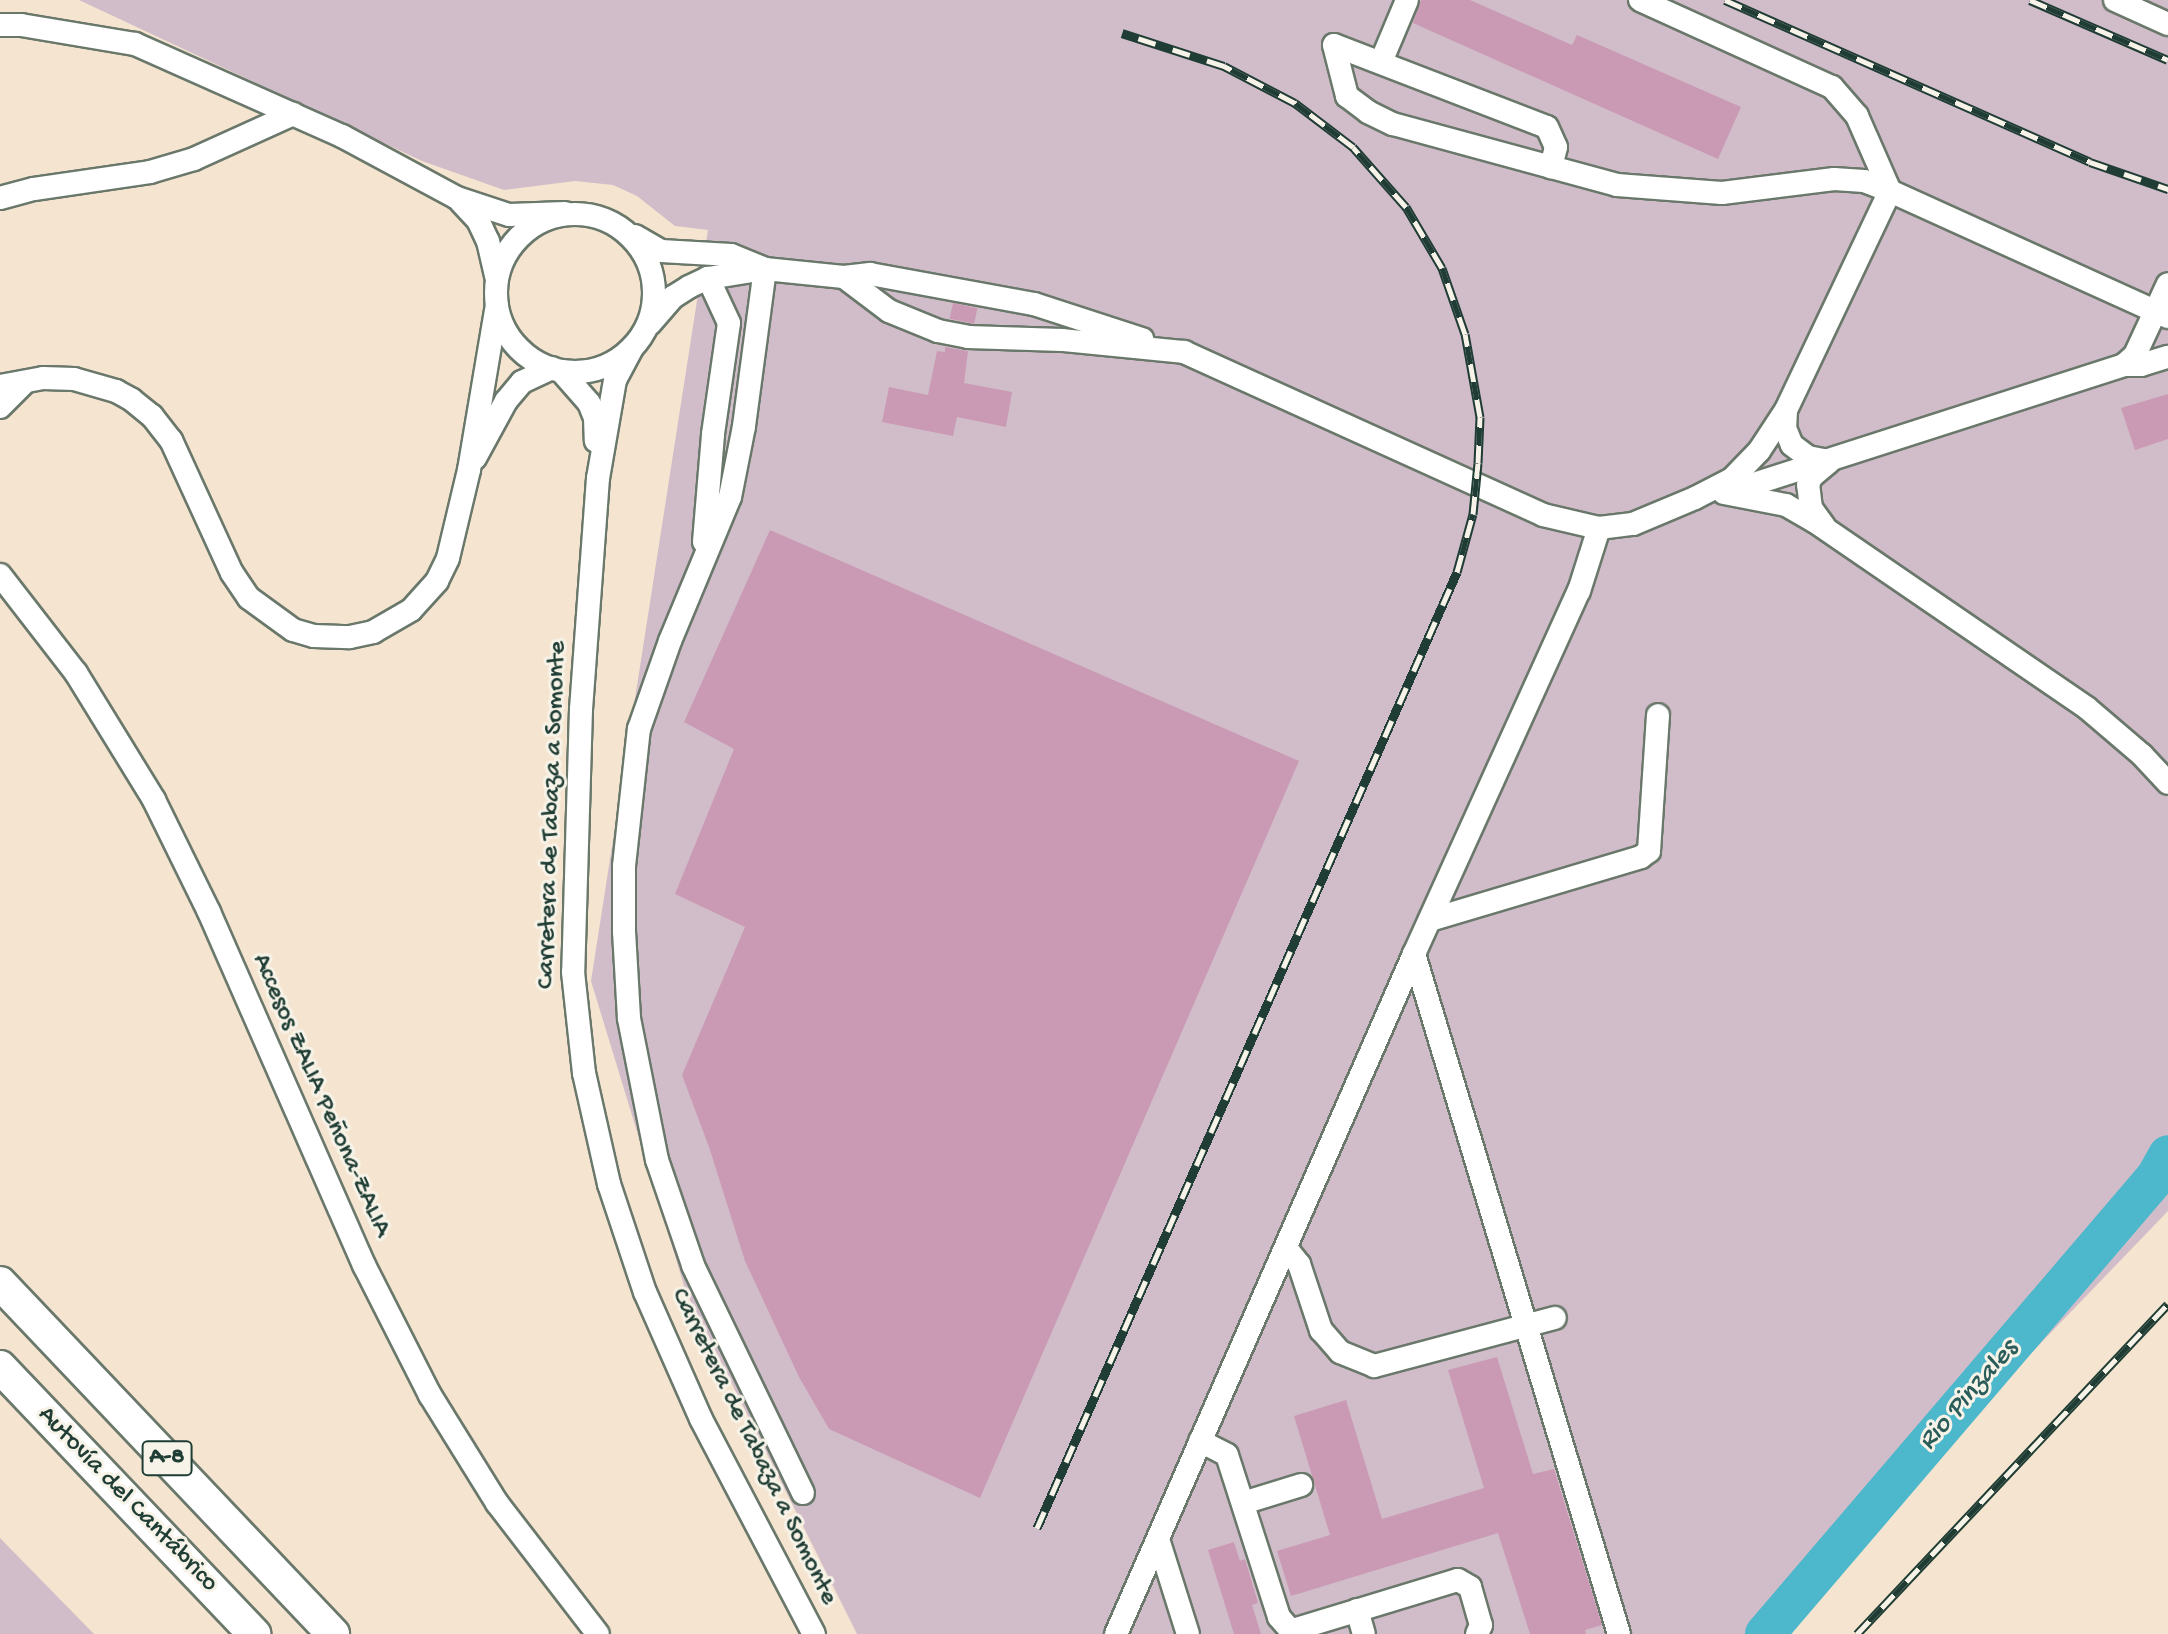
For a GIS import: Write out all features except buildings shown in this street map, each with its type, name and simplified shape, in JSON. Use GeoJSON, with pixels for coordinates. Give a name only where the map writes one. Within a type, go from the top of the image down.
{"type":"FeatureCollection","features":[{"type":"Feature","properties":{"kind":"highway","name":"A-8"},"geometry":{"type":"LineString","coordinates":[[0,1283],[333,1634]]}},
{"type":"Feature","properties":{"kind":"highway","name":"Autovía del Cantábrico"},"geometry":{"type":"LineString","coordinates":[[0,1367],[254,1634]]}},
{"type":"Feature","properties":{"kind":"street"},"geometry":{"type":"LineString","coordinates":[[1381,62],[1407,0]]}},
{"type":"Feature","properties":{"kind":"street"},"geometry":{"type":"LineString","coordinates":[[469,470],[506,401],[522,382],[556,370],[599,368],[638,339],[673,297],[708,278],[765,269],[803,270],[844,277],[870,274],[1034,304],[1184,352],[1543,515],[1599,528],[1633,524],[1732,479],[1766,442],[1786,410],[1890,191],[1857,116],[1832,87],[1640,0]]}},
{"type":"Feature","properties":{"kind":"street"},"geometry":{"type":"LineString","coordinates":[[2115,0],[2168,24]]}},
{"type":"Feature","properties":{"kind":"street"},"geometry":{"type":"LineString","coordinates":[[0,25],[21,25],[135,44],[342,136],[457,198],[509,215],[592,215],[616,224],[661,251],[731,255],[765,269]]}},
{"type":"Feature","properties":{"kind":"street"},"geometry":{"type":"LineString","coordinates":[[1551,167],[1556,147],[1547,127],[1334,45],[1347,96],[1368,112],[1393,124],[1617,185],[1707,192],[1834,179],[1864,181],[2162,314]]}},
{"type":"Feature","properties":{"kind":"street"},"geometry":{"type":"LineString","coordinates":[[0,198],[34,189],[150,172],[194,159],[293,114]]}},
{"type":"Feature","properties":{"kind":"street"},"geometry":{"type":"LineString","coordinates":[[0,386],[43,378],[85,381],[116,391],[152,416],[171,440],[232,573],[249,598],[293,630],[314,636],[350,637],[373,632],[411,610],[426,595],[448,558],[469,470],[497,305],[497,280],[488,241],[478,220],[457,198]]}},
{"type":"Feature","properties":{"kind":"street"},"geometry":{"type":"LineString","coordinates":[[497,280],[504,256],[519,236],[540,221],[565,213]]}},
{"type":"Feature","properties":{"kind":"street"},"geometry":{"type":"LineString","coordinates":[[616,224],[636,242],[649,264],[654,290],[652,311],[638,339]]}},
{"type":"Feature","properties":{"kind":"street"},"geometry":{"type":"LineString","coordinates":[[765,269],[744,426],[730,497],[670,641],[639,729],[624,866],[629,1018],[657,1160],[693,1265],[803,1493]]}},
{"type":"Feature","properties":{"kind":"street"},"geometry":{"type":"LineString","coordinates":[[844,277],[889,311],[938,331],[1184,352]]}},
{"type":"Feature","properties":{"kind":"street"},"geometry":{"type":"LineString","coordinates":[[700,572],[713,434],[729,323],[708,278]]}},
{"type":"Feature","properties":{"kind":"street"},"geometry":{"type":"LineString","coordinates":[[2124,365],[2135,355],[2162,314],[2168,284]]}},
{"type":"Feature","properties":{"kind":"street"},"geometry":{"type":"LineString","coordinates":[[497,305],[504,328],[518,348],[537,364],[556,370]]}},
{"type":"Feature","properties":{"kind":"street","name":"Carretera de Tabaza a Somonte"},"geometry":{"type":"LineString","coordinates":[[638,339],[615,380],[598,478],[581,709],[573,972],[584,1073],[609,1184],[645,1292],[701,1419],[814,1634]]}},
{"type":"Feature","properties":{"kind":"street"},"geometry":{"type":"LineString","coordinates":[[1695,498],[1724,493],[1829,461],[2124,365],[2141,365],[2168,357]]}},
{"type":"Feature","properties":{"kind":"street","name":"Carretera de Tabaza a Somonte"},"geometry":{"type":"LineString","coordinates":[[556,370],[580,389],[595,418],[598,478]]}},
{"type":"Feature","properties":{"kind":"street"},"geometry":{"type":"LineString","coordinates":[[0,407],[24,383]]}},
{"type":"Feature","properties":{"kind":"street"},"geometry":{"type":"LineString","coordinates":[[1786,410],[1785,428],[1792,445],[1808,457],[1829,461]]}},
{"type":"Feature","properties":{"kind":"street"},"geometry":{"type":"LineString","coordinates":[[1829,461],[1811,477],[1808,496],[1817,518],[1831,532]]}},
{"type":"Feature","properties":{"kind":"street"},"geometry":{"type":"LineString","coordinates":[[1724,493],[1786,505],[1831,532],[2087,708],[2142,755],[2168,783]]}},
{"type":"Feature","properties":{"kind":"street"},"geometry":{"type":"LineString","coordinates":[[1116,1634],[1414,954],[1579,591],[1599,528]]}},
{"type":"Feature","properties":{"kind":"street","name":"Accesos ZALIA Peñona-ZALIA"},"geometry":{"type":"LineString","coordinates":[[0,575],[76,673],[154,800],[209,912],[364,1265],[430,1395],[497,1503],[598,1634]]}},
{"type":"Feature","properties":{"kind":"street"},"geometry":{"type":"LineString","coordinates":[[1430,920],[1641,857],[1649,851],[1658,715]]}},
{"type":"Feature","properties":{"kind":"street"},"geometry":{"type":"LineString","coordinates":[[1414,954],[1619,1634]]}},
{"type":"Feature","properties":{"kind":"street"},"geometry":{"type":"LineString","coordinates":[[1286,1248],[1299,1264],[1321,1330],[1340,1352],[1374,1366],[1555,1318]]}},
{"type":"Feature","properties":{"kind":"street"},"geometry":{"type":"LineString","coordinates":[[1200,1441],[1227,1455],[1279,1617],[1294,1632],[1458,1580],[1470,1587],[1481,1625],[1477,1634]]}},
{"type":"Feature","properties":{"kind":"street"},"geometry":{"type":"LineString","coordinates":[[1243,1503],[1301,1485]]}},
{"type":"Feature","properties":{"kind":"street"},"geometry":{"type":"LineString","coordinates":[[1158,1539],[1188,1634]]}},
{"type":"Feature","properties":{"kind":"street"},"geometry":{"type":"LineString","coordinates":[[1357,1610],[1364,1634]]}},
{"type":"Feature","properties":{"kind":"shaded area"},"geometry":{"type":"Polygon","coordinates":[[[79,0],[2168,0],[2168,1211],[1761,1634],[857,1634],[686,1292],[591,981],[708,230],[675,226],[637,196],[613,185],[575,181],[504,190],[422,161],[79,0]]]}},
{"type":"Feature","properties":{"kind":"shaded area"},"geometry":{"type":"Polygon","coordinates":[[[0,1538],[94,1634],[0,1634],[0,1538]]]}},
{"type":"Feature","properties":{"kind":"waterway","name":"Rio Pinzales"},"geometry":{"type":"LineString","coordinates":[[1765,1634],[2156,1177],[2168,1155]]}},
{"type":"Feature","properties":{"kind":"railway"},"geometry":{"type":"LineString","coordinates":[[1725,0],[2090,162],[2168,189]]}},
{"type":"Feature","properties":{"kind":"railway"},"geometry":{"type":"LineString","coordinates":[[2030,0],[2168,60]]}},
{"type":"Feature","properties":{"kind":"railway"},"geometry":{"type":"LineString","coordinates":[[1037,1528],[1457,572],[1473,514],[1478,463],[1480,417],[1465,334],[1442,268],[1406,207],[1353,147],[1295,103],[1224,66],[1122,33]]}},
{"type":"Feature","properties":{"kind":"railway"},"geometry":{"type":"LineString","coordinates":[[1857,1634],[2168,1304]]}}]}
